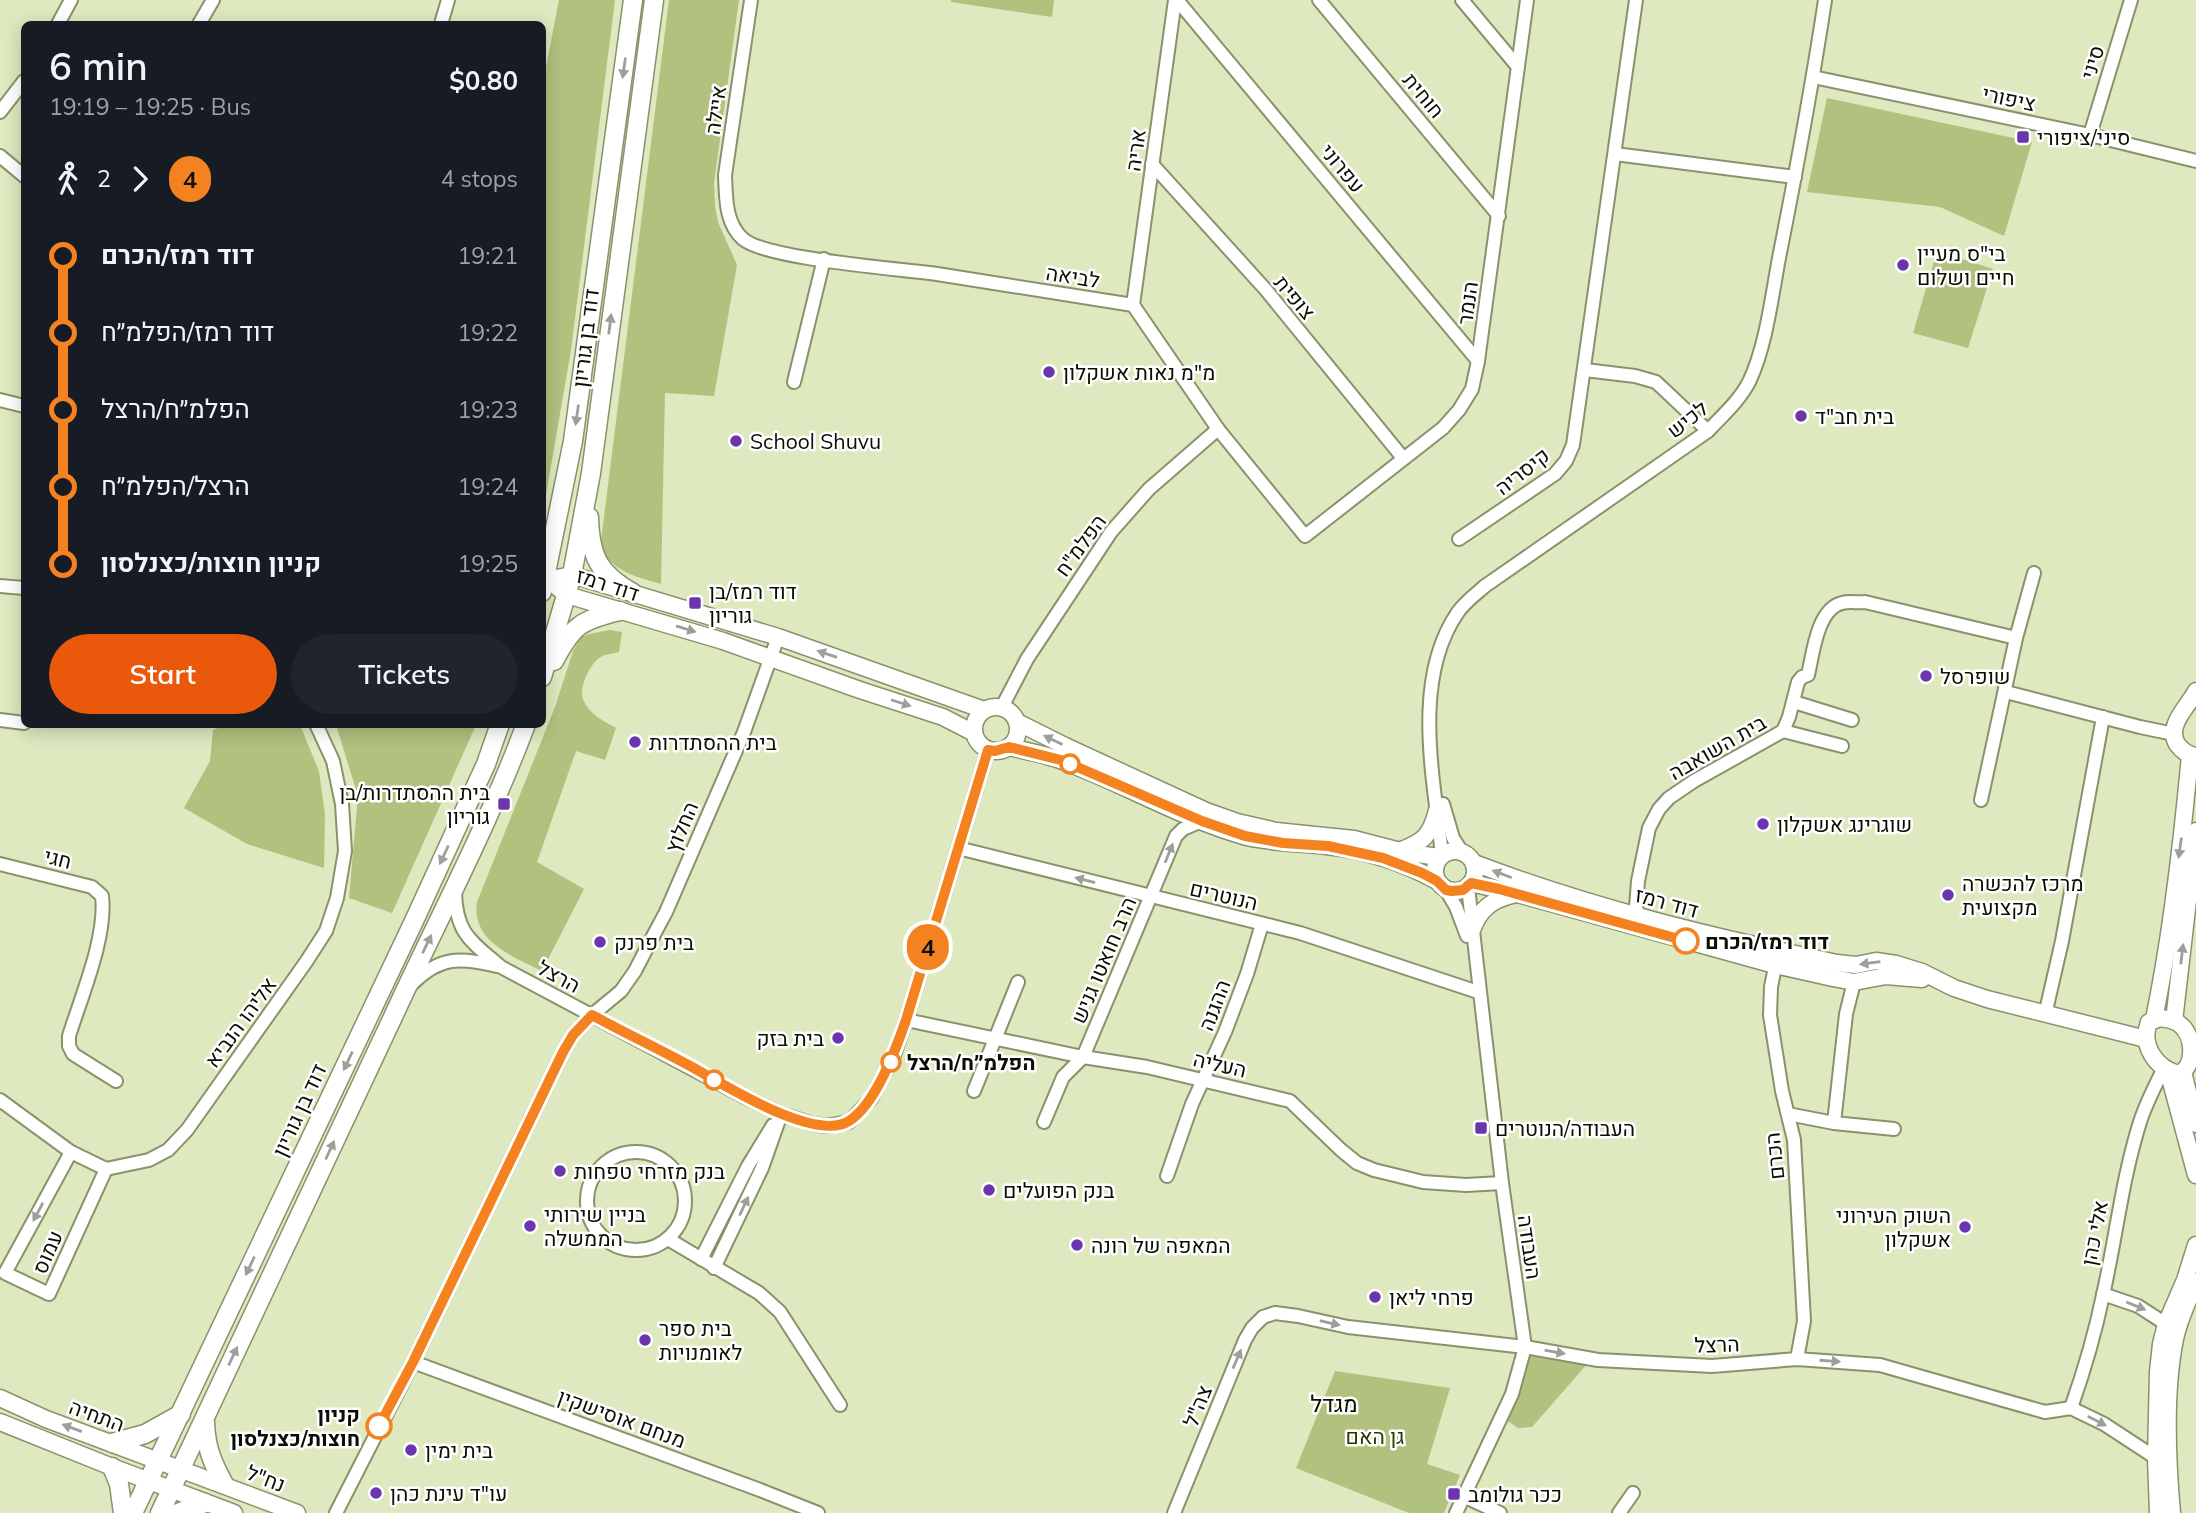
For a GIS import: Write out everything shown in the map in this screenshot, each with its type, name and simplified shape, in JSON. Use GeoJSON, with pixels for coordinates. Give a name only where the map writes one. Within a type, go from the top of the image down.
{"type":"FeatureCollection","features":[{"type":"Feature","properties":{"kind":"main road","name":"דוד בן גוריון"},"geometry":{"type":"LineString","coordinates":[[546,576],[573,441],[633,0]]}},
{"type":"Feature","properties":{"kind":"main road","name":"דוד בן גוריון"},"geometry":{"type":"LineString","coordinates":[[546,666],[572,575],[588,489],[653,0]]}},
{"type":"Feature","properties":{"kind":"main road"},"geometry":{"type":"LineString","coordinates":[[588,489],[589,527],[597,562],[614,583],[633,593]]}},
{"type":"Feature","properties":{"kind":"main road"},"geometry":{"type":"LineString","coordinates":[[546,673],[578,625],[595,617],[620,611]]}},
{"type":"Feature","properties":{"kind":"main road","name":"דוד בן גוריון"},"geometry":{"type":"LineString","coordinates":[[134,1513],[419,909],[486,764],[499,728]]}},
{"type":"Feature","properties":{"kind":"main road"},"geometry":{"type":"LineString","coordinates":[[160,1513],[455,888],[524,728]]}},
{"type":"Feature","properties":{"kind":"main road"},"geometry":{"type":"LineString","coordinates":[[112,1443],[145,1434],[181,1414]]}},
{"type":"Feature","properties":{"kind":"main road"},"geometry":{"type":"LineString","coordinates":[[205,1418],[206,1442],[211,1459],[224,1484]]}},
{"type":"Feature","properties":{"kind":"main road"},"geometry":{"type":"LineString","coordinates":[[112,1467],[119,1484],[123,1513]]}},
{"type":"Feature","properties":{"kind":"main road"},"geometry":{"type":"LineString","coordinates":[[178,1513],[205,1503]]}},
{"type":"Feature","properties":{"kind":"street"},"geometry":{"type":"LineString","coordinates":[[60,21],[71,0]]}},
{"type":"Feature","properties":{"kind":"street"},"geometry":{"type":"LineString","coordinates":[[200,21],[213,0]]}},
{"type":"Feature","properties":{"kind":"street"},"geometry":{"type":"LineString","coordinates":[[442,21],[448,0]]}},
{"type":"Feature","properties":{"kind":"street","name":"איילה"},"geometry":{"type":"LineString","coordinates":[[732,226],[726,202],[725,174],[751,0]]}},
{"type":"Feature","properties":{"kind":"street","name":"אריה"},"geometry":{"type":"LineString","coordinates":[[1133,305],[1176,0]]}},
{"type":"Feature","properties":{"kind":"street","name":"עפרוני"},"geometry":{"type":"LineString","coordinates":[[1176,0],[1478,361]]}},
{"type":"Feature","properties":{"kind":"street","name":"חוחית"},"geometry":{"type":"LineString","coordinates":[[1319,0],[1499,216]]}},
{"type":"Feature","properties":{"kind":"street"},"geometry":{"type":"LineString","coordinates":[[1462,0],[1518,67]]}},
{"type":"Feature","properties":{"kind":"street","name":"הנמר"},"geometry":{"type":"LineString","coordinates":[[1218,429],[1304,536],[1443,428],[1459,410],[1472,389],[1478,361],[1527,0]]}},
{"type":"Feature","properties":{"kind":"street","name":"קיסריה"},"geometry":{"type":"LineString","coordinates":[[1459,539],[1555,474],[1566,461],[1573,445],[1636,0]]}},
{"type":"Feature","properties":{"kind":"street","name":"לכיש"},"geometry":{"type":"LineString","coordinates":[[1441,856],[1429,733],[1431,687],[1441,645],[1459,611],[1485,586],[1708,430],[1736,403],[1750,379],[1769,310],[1825,0]]}},
{"type":"Feature","properties":{"kind":"street","name":"סיני"},"geometry":{"type":"LineString","coordinates":[[2090,135],[2132,0]]}},
{"type":"Feature","properties":{"kind":"street","name":"ציפורי"},"geometry":{"type":"LineString","coordinates":[[1813,76],[2090,135],[2196,161]]}},
{"type":"Feature","properties":{"kind":"street"},"geometry":{"type":"LineString","coordinates":[[0,112],[21,85]]}},
{"type":"Feature","properties":{"kind":"street"},"geometry":{"type":"LineString","coordinates":[[1615,154],[1795,177]]}},
{"type":"Feature","properties":{"kind":"street"},"geometry":{"type":"LineString","coordinates":[[0,156],[21,174]]}},
{"type":"Feature","properties":{"kind":"street","name":"צופית"},"geometry":{"type":"LineString","coordinates":[[1153,164],[1265,290],[1403,458]]}},
{"type":"Feature","properties":{"kind":"street","name":"לביאה"},"geometry":{"type":"LineString","coordinates":[[732,226],[744,240],[763,249],[1133,305]]}},
{"type":"Feature","properties":{"kind":"street"},"geometry":{"type":"LineString","coordinates":[[794,382],[824,260]]}},
{"type":"Feature","properties":{"kind":"street"},"geometry":{"type":"LineString","coordinates":[[1133,305],[1218,429]]}},
{"type":"Feature","properties":{"kind":"street"},"geometry":{"type":"LineString","coordinates":[[1585,370],[1634,376],[1656,382],[1708,430]]}},
{"type":"Feature","properties":{"kind":"street"},"geometry":{"type":"LineString","coordinates":[[0,400],[21,405]]}},
{"type":"Feature","properties":{"kind":"street","name":"הפלמ\"ח"},"geometry":{"type":"LineString","coordinates":[[1002,707],[1027,659],[1111,532],[1149,489],[1218,429]]}},
{"type":"Feature","properties":{"kind":"street"},"geometry":{"type":"LineString","coordinates":[[1981,800],[2016,638],[2034,573]]}},
{"type":"Feature","properties":{"kind":"street","name":"דוד רמז"},"geometry":{"type":"LineString","coordinates":[[546,585],[572,575],[778,637],[984,710]]}},
{"type":"Feature","properties":{"kind":"street"},"geometry":{"type":"LineString","coordinates":[[0,586],[21,587]]}},
{"type":"Feature","properties":{"kind":"street","name":"דוד רמז"},"geometry":{"type":"LineString","coordinates":[[546,587],[620,611],[668,623],[943,717],[974,733]]}},
{"type":"Feature","properties":{"kind":"street","name":"בית השואבה"},"geometry":{"type":"LineString","coordinates":[[1639,923],[1636,896],[1640,866],[1649,828],[1659,809],[1669,797],[1694,781],[1783,731],[1798,682],[1808,675],[1820,626],[1827,613],[1841,603],[1865,603],[2016,638]]}},
{"type":"Feature","properties":{"kind":"street","name":"החלוץ"},"geometry":{"type":"LineString","coordinates":[[336,1513],[413,1362],[563,1052],[573,1035],[592,1015],[621,991],[635,971],[666,912],[744,732],[778,637]]}},
{"type":"Feature","properties":{"kind":"street"},"geometry":{"type":"LineString","coordinates":[[2154,1019],[2193,756],[2179,747],[2174,733],[2178,719],[2196,691]]}},
{"type":"Feature","properties":{"kind":"street"},"geometry":{"type":"LineString","coordinates":[[2006,692],[2140,727],[2174,733]]}},
{"type":"Feature","properties":{"kind":"street"},"geometry":{"type":"LineString","coordinates":[[1794,702],[1852,720]]}},
{"type":"Feature","properties":{"kind":"street"},"geometry":{"type":"LineString","coordinates":[[1009,747],[1017,736],[1014,715],[996,706],[984,710],[975,720],[974,733],[979,744],[988,750],[1009,747],[1061,760],[1202,821],[1245,836],[1328,846],[1383,858],[1458,891],[1469,885],[1474,877],[1474,863],[1462,852],[1451,851],[1441,856],[1399,851],[1354,839],[1276,831],[1237,822],[1206,811],[1017,722]]}},
{"type":"Feature","properties":{"kind":"street"},"geometry":{"type":"LineString","coordinates":[[2046,1015],[2103,717]]}},
{"type":"Feature","properties":{"kind":"street"},"geometry":{"type":"LineString","coordinates":[[0,720],[21,723]]}},
{"type":"Feature","properties":{"kind":"street","name":"אליהו הנביא"},"geometry":{"type":"LineString","coordinates":[[106,1169],[149,1160],[168,1150],[298,974],[326,931],[337,898],[345,851],[342,804],[335,772],[318,728]]}},
{"type":"Feature","properties":{"kind":"street"},"geometry":{"type":"LineString","coordinates":[[1783,731],[1842,746]]}},
{"type":"Feature","properties":{"kind":"street"},"geometry":{"type":"LineString","coordinates":[[906,1020],[988,750]]}},
{"type":"Feature","properties":{"kind":"street","name":"לכיש"},"geometry":{"type":"LineString","coordinates":[[1433,770],[1453,838],[1462,852]]}},
{"type":"Feature","properties":{"kind":"street"},"geometry":{"type":"LineString","coordinates":[[1399,851],[1419,843],[1425,837],[1431,830],[1437,810]]}},
{"type":"Feature","properties":{"kind":"street","name":"הרב חואטו גניש"},"geometry":{"type":"LineString","coordinates":[[1044,1122],[1063,1077],[1083,1057],[1176,836],[1183,829],[1202,821]]}},
{"type":"Feature","properties":{"kind":"street"},"geometry":{"type":"LineString","coordinates":[[2175,1021],[2196,831]]}},
{"type":"Feature","properties":{"kind":"street","name":"הנוטרים"},"geometry":{"type":"LineString","coordinates":[[958,848],[1300,933],[1478,992]]}},
{"type":"Feature","properties":{"kind":"street"},"geometry":{"type":"LineString","coordinates":[[1441,856],[1434,869],[1441,885]]}},
{"type":"Feature","properties":{"kind":"street","name":"דוד רמז"},"geometry":{"type":"LineString","coordinates":[[1474,863],[1639,923]]}},
{"type":"Feature","properties":{"kind":"street","name":"חגי"},"geometry":{"type":"LineString","coordinates":[[0,864],[92,887],[102,896],[104,911],[96,950],[69,1036],[69,1045],[73,1054],[116,1081]]}},
{"type":"Feature","properties":{"kind":"street","name":"העבודה"},"geometry":{"type":"LineString","coordinates":[[1441,885],[1465,927],[1476,973]]}},
{"type":"Feature","properties":{"kind":"street","name":"דוד רמז"},"geometry":{"type":"LineString","coordinates":[[1469,885],[1639,923],[1777,958],[1854,982],[1886,976],[1935,980]]}},
{"type":"Feature","properties":{"kind":"street","name":"העבודה"},"geometry":{"type":"LineString","coordinates":[[1456,1513],[1512,1394],[1525,1347],[1478,992],[1469,885]]}},
{"type":"Feature","properties":{"kind":"street","name":"הרצל"},"geometry":{"type":"LineString","coordinates":[[455,888],[456,912],[461,928],[471,941],[501,967],[743,1096],[781,1114],[813,1124],[826,1126],[849,1122],[871,1099],[893,1058],[906,1020]]}},
{"type":"Feature","properties":{"kind":"street"},"geometry":{"type":"LineString","coordinates":[[1472,930],[1480,912],[1486,906],[1504,897],[1518,894]]}},
{"type":"Feature","properties":{"kind":"street","name":"ההגנה"},"geometry":{"type":"LineString","coordinates":[[1167,1176],[1192,1104],[1225,1032],[1262,924]]}},
{"type":"Feature","properties":{"kind":"street","name":"דוד רמז"},"geometry":{"type":"LineString","coordinates":[[1777,958],[1846,964],[1884,962],[1909,967],[1935,980],[1987,999],[2146,1039]]}},
{"type":"Feature","properties":{"kind":"street","name":"הכרם"},"geometry":{"type":"LineString","coordinates":[[1777,958],[1770,1015],[1782,1091],[1794,1140],[1804,1294],[1804,1321],[1797,1359]]}},
{"type":"Feature","properties":{"kind":"street","name":"הרצל"},"geometry":{"type":"LineString","coordinates":[[403,994],[425,971],[440,962],[478,961],[501,967]]}},
{"type":"Feature","properties":{"kind":"street"},"geometry":{"type":"LineString","coordinates":[[974,1091],[1018,982]]}},
{"type":"Feature","properties":{"kind":"street"},"geometry":{"type":"LineString","coordinates":[[1834,1123],[1846,1014],[1854,982]]}},
{"type":"Feature","properties":{"kind":"street"},"geometry":{"type":"LineString","coordinates":[[2179,1072],[2193,1060],[2194,1045],[2175,1021],[2154,1019],[2149,1022],[2146,1039],[2152,1055],[2179,1072],[2196,1124]]}},
{"type":"Feature","properties":{"kind":"street","name":"העליה"},"geometry":{"type":"LineString","coordinates":[[906,1020],[1203,1079],[1290,1101],[1341,1150],[1357,1163],[1374,1170],[1423,1182],[1466,1185],[1502,1183]]}},
{"type":"Feature","properties":{"kind":"street"},"geometry":{"type":"LineString","coordinates":[[2179,1072],[2196,1175]]}},
{"type":"Feature","properties":{"kind":"street","name":"אלי כהן"},"geometry":{"type":"LineString","coordinates":[[2071,1408],[2086,1364],[2103,1294],[2140,1122],[2150,1095],[2179,1072]]}},
{"type":"Feature","properties":{"kind":"street"},"geometry":{"type":"LineString","coordinates":[[0,1100],[71,1152],[106,1169]]}},
{"type":"Feature","properties":{"kind":"street"},"geometry":{"type":"LineString","coordinates":[[701,1259],[748,1166],[781,1114]]}},
{"type":"Feature","properties":{"kind":"street"},"geometry":{"type":"LineString","coordinates":[[714,1268],[762,1168],[781,1114]]}},
{"type":"Feature","properties":{"kind":"street"},"geometry":{"type":"LineString","coordinates":[[1788,1114],[1834,1123],[1894,1129]]}},
{"type":"Feature","properties":{"kind":"street","name":"עמוס"},"geometry":{"type":"LineString","coordinates":[[71,1152],[5,1273],[49,1294],[106,1169]]}},
{"type":"Feature","properties":{"kind":"street"},"geometry":{"type":"LineString","coordinates":[[635,1152],[652,1154],[667,1163],[678,1176],[684,1192],[685,1209],[679,1225],[668,1239],[655,1247],[640,1251],[610,1243],[598,1233],[590,1220],[588,1189],[595,1174],[605,1163],[619,1155],[635,1152]]}},
{"type":"Feature","properties":{"kind":"street"},"geometry":{"type":"LineString","coordinates":[[668,1239],[759,1293],[780,1312],[840,1405]]}},
{"type":"Feature","properties":{"kind":"street"},"geometry":{"type":"LineString","coordinates":[[2158,1513],[2158,1372],[2166,1324],[2185,1280],[2196,1245]]}},
{"type":"Feature","properties":{"kind":"street"},"geometry":{"type":"LineString","coordinates":[[2172,1513],[2168,1446],[2172,1362],[2175,1338],[2196,1282]]}},
{"type":"Feature","properties":{"kind":"street"},"geometry":{"type":"LineString","coordinates":[[2103,1294],[2138,1306],[2166,1324]]}},
{"type":"Feature","properties":{"kind":"street","name":"הרצל"},"geometry":{"type":"LineString","coordinates":[[1264,1317],[1275,1313],[1348,1327],[1525,1347],[1598,1360],[1713,1366],[1797,1359],[1880,1365],[2045,1412],[2071,1408],[2104,1424],[2156,1458]]}},
{"type":"Feature","properties":{"kind":"street","name":"צה\"ל"},"geometry":{"type":"LineString","coordinates":[[1174,1513],[1245,1340],[1252,1328],[1264,1317]]}},
{"type":"Feature","properties":{"kind":"street","name":"מנחם אוסישקין"},"geometry":{"type":"LineString","coordinates":[[413,1362],[818,1513]]}},
{"type":"Feature","properties":{"kind":"street","name":"התחיה"},"geometry":{"type":"LineString","coordinates":[[0,1398],[46,1419],[181,1469]]}},
{"type":"Feature","properties":{"kind":"street","name":"התחיה"},"geometry":{"type":"LineString","coordinates":[[0,1422],[149,1481]]}},
{"type":"Feature","properties":{"kind":"street","name":"נח\"ל"},"geometry":{"type":"LineString","coordinates":[[181,1469],[297,1513]]}},
{"type":"Feature","properties":{"kind":"street"},"geometry":{"type":"LineString","coordinates":[[149,1481],[234,1513]]}},
{"type":"Feature","properties":{"kind":"street"},"geometry":{"type":"LineString","coordinates":[[1619,1513],[1633,1493]]}},
{"type":"Feature","properties":{"kind":"street"},"geometry":{"type":"LineString","coordinates":[[1464,1496],[1500,1513]]}},
{"type":"Feature","properties":{"kind":"green space"},"geometry":{"type":"Polygon","coordinates":[[[559,0],[615,0],[571,350],[546,495],[546,67],[559,0]]]}},
{"type":"Feature","properties":{"kind":"green space"},"geometry":{"type":"Polygon","coordinates":[[[669,0],[739,0],[714,183],[718,222],[737,265],[714,396],[665,393],[661,584],[620,569],[600,549],[669,0]]]}},
{"type":"Feature","properties":{"kind":"green space"},"geometry":{"type":"Polygon","coordinates":[[[951,0],[1054,0],[1052,17],[951,0]]]}},
{"type":"Feature","properties":{"kind":"green space"},"geometry":{"type":"Polygon","coordinates":[[[1827,98],[2032,142],[2004,236],[1940,207],[1807,192],[1827,98]]]}},
{"type":"Feature","properties":{"kind":"green space"},"geometry":{"type":"Polygon","coordinates":[[[1937,251],[1993,269],[1968,348],[1913,333],[1937,251]]]}},
{"type":"Feature","properties":{"kind":"green space"},"geometry":{"type":"Polygon","coordinates":[[[610,630],[622,632],[619,652],[602,656],[595,662],[586,678],[582,694],[585,704],[592,712],[616,728],[605,760],[576,751],[537,862],[584,889],[542,971],[507,953],[487,937],[480,927],[477,902],[555,707],[573,651],[581,637],[610,630]]]}},
{"type":"Feature","properties":{"kind":"green space"},"geometry":{"type":"Polygon","coordinates":[[[301,728],[319,771],[325,815],[324,868],[247,844],[184,808],[210,761],[213,730],[301,728]]]}},
{"type":"Feature","properties":{"kind":"green space"},"geometry":{"type":"Polygon","coordinates":[[[337,728],[475,728],[392,913],[349,898],[358,796],[337,728]]]}},
{"type":"Feature","properties":{"kind":"green space"},"geometry":{"type":"Polygon","coordinates":[[[1531,1352],[1588,1363],[1532,1427],[1518,1428],[1505,1419],[1531,1352]]]}},
{"type":"Feature","properties":{"kind":"green space","name":"גן האם"},"geometry":{"type":"Polygon","coordinates":[[[1335,1371],[1450,1388],[1427,1464],[1460,1475],[1444,1513],[1409,1513],[1296,1468],[1335,1371]]]}},
{"type":"Feature","properties":{"kind":"bus line","name":"4"},"geometry":{"type":"LineString","coordinates":[[379,1426],[413,1362],[563,1052],[573,1035],[592,1015],[743,1096],[781,1114],[813,1124],[826,1126],[849,1122],[871,1099],[893,1058],[906,1020],[988,750],[1009,747],[1061,760],[1202,821],[1245,836],[1283,843],[1328,846],[1383,858],[1422,873],[1437,881],[1446,890],[1463,890],[1471,883],[1686,941]]}},
{"type":"Feature","properties":{"kind":"place","name":"סיני/ציפורי"},"geometry":{"type":"Point","coordinates":[2023,137]}},
{"type":"Feature","properties":{"kind":"place","name":"בי\"ס מעיין חיים ושלום"},"geometry":{"type":"Point","coordinates":[1903,265]}},
{"type":"Feature","properties":{"kind":"place","name":"מ\"מ נאות אשקלון"},"geometry":{"type":"Point","coordinates":[1049,372]}},
{"type":"Feature","properties":{"kind":"place","name":"בית חב\"ד"},"geometry":{"type":"Point","coordinates":[1801,416]}},
{"type":"Feature","properties":{"kind":"place","name":"School Shuvu"},"geometry":{"type":"Point","coordinates":[736,441]}},
{"type":"Feature","properties":{"kind":"place","name":"דוד רמז/בן גוריון"},"geometry":{"type":"Point","coordinates":[695,603]}},
{"type":"Feature","properties":{"kind":"place","name":"שופרסל"},"geometry":{"type":"Point","coordinates":[1926,676]}},
{"type":"Feature","properties":{"kind":"place","name":"בית ההסתדרות"},"geometry":{"type":"Point","coordinates":[635,742]}},
{"type":"Feature","properties":{"kind":"place","name":"בית ההסתדרות/בן גוריון"},"geometry":{"type":"Point","coordinates":[504,804]}},
{"type":"Feature","properties":{"kind":"place","name":"שוגרינג אשקלון"},"geometry":{"type":"Point","coordinates":[1763,824]}},
{"type":"Feature","properties":{"kind":"place","name":"מרכז להכשרה מקצועית"},"geometry":{"type":"Point","coordinates":[1948,895]}},
{"type":"Feature","properties":{"kind":"place","name":"דוד רמז/הכרם"},"geometry":{"type":"Point","coordinates":[1686,941]}},
{"type":"Feature","properties":{"kind":"place","name":"בית פרנק"},"geometry":{"type":"Point","coordinates":[600,942]}},
{"type":"Feature","properties":{"kind":"place","name":"בית בזק"},"geometry":{"type":"Point","coordinates":[838,1038]}},
{"type":"Feature","properties":{"kind":"place","name":"הפלמ״ח/הרצל"},"geometry":{"type":"Point","coordinates":[891,1062]}},
{"type":"Feature","properties":{"kind":"place","name":"העבודה/הנוטרים"},"geometry":{"type":"Point","coordinates":[1481,1128]}},
{"type":"Feature","properties":{"kind":"place","name":"בנק מזרחי טפחות"},"geometry":{"type":"Point","coordinates":[560,1171]}},
{"type":"Feature","properties":{"kind":"place","name":"בנק הפועלים"},"geometry":{"type":"Point","coordinates":[989,1190]}},
{"type":"Feature","properties":{"kind":"place","name":"בניין שירותי הממשלה"},"geometry":{"type":"Point","coordinates":[530,1226]}},
{"type":"Feature","properties":{"kind":"place","name":"השוק העירוני אשקלון"},"geometry":{"type":"Point","coordinates":[1965,1227]}},
{"type":"Feature","properties":{"kind":"place","name":"המאפה של רונה"},"geometry":{"type":"Point","coordinates":[1077,1245]}},
{"type":"Feature","properties":{"kind":"place","name":"פרחי ליאן"},"geometry":{"type":"Point","coordinates":[1375,1297]}},
{"type":"Feature","properties":{"kind":"place","name":"בית ספר לאומנויות"},"geometry":{"type":"Point","coordinates":[645,1340]}},
{"type":"Feature","properties":{"kind":"place","name":"קניון חוצות/כצנלסון"},"geometry":{"type":"Point","coordinates":[379,1426]}},
{"type":"Feature","properties":{"kind":"place","name":"בית ימין"},"geometry":{"type":"Point","coordinates":[411,1450]}},
{"type":"Feature","properties":{"kind":"place","name":"עו\"ד עינת כהן"},"geometry":{"type":"Point","coordinates":[376,1493]}},
{"type":"Feature","properties":{"kind":"place","name":"ככר גולומב"},"geometry":{"type":"Point","coordinates":[1454,1494]}},
{"type":"Feature","properties":{"kind":"district","name":"מגדל"},"geometry":{"type":"Point","coordinates":[1334,1403]}}]}
